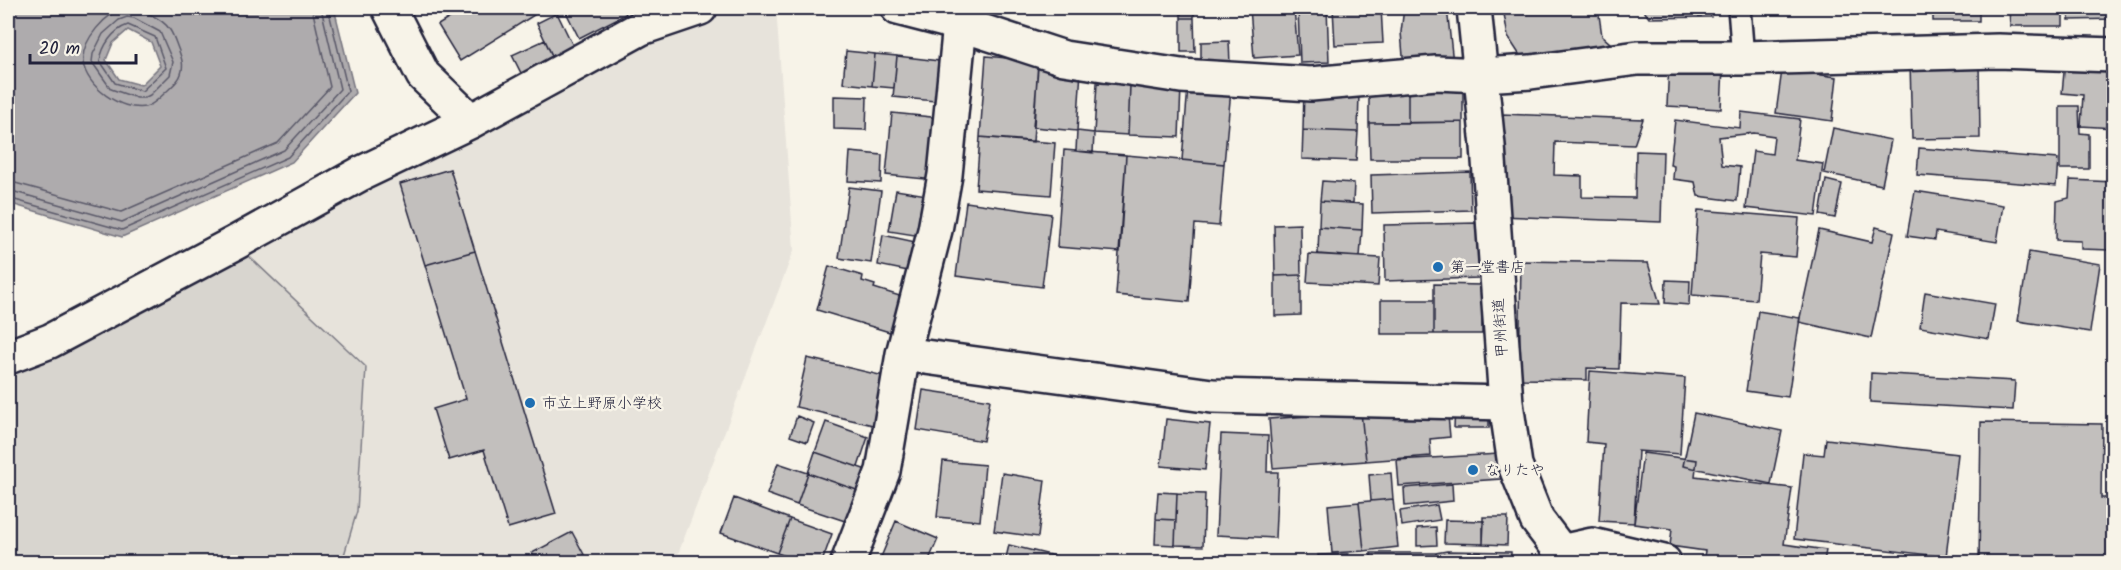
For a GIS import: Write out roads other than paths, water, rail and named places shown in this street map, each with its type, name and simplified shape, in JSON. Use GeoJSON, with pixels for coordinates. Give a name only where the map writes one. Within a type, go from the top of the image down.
{"type":"FeatureCollection","features":[{"type":"Feature","properties":{"kind":"main road"},"geometry":{"type":"LineString","coordinates":[[389,8],[423,75],[471,121]]}},
{"type":"Feature","properties":{"kind":"main road"},"geometry":{"type":"LineString","coordinates":[[8,357],[50,341],[360,174],[471,121],[641,28],[700,8]]}},
{"type":"Feature","properties":{"kind":"main road"},"geometry":{"type":"LineString","coordinates":[[898,8],[960,24],[1064,57],[1181,76],[1311,84],[1436,73],[1482,75],[1531,72],[1638,58],[1743,58],[1998,51],[2114,55]]}},
{"type":"Feature","properties":{"kind":"main road","name":"甲州街道"},"geometry":{"type":"LineString","coordinates":[[1474,8],[1482,75],[1506,403],[1515,465],[1537,520],[1564,557]]}},
{"type":"Feature","properties":{"kind":"main road"},"geometry":{"type":"LineString","coordinates":[[848,562],[883,471],[903,354],[935,230],[945,175],[960,24]]}},
{"type":"Feature","properties":{"kind":"main road"},"geometry":{"type":"LineString","coordinates":[[903,354],[1212,396],[1506,403]]}},
{"type":"Feature","properties":{"kind":"main road"},"geometry":{"type":"LineString","coordinates":[[1564,557],[1592,545],[1664,562]]}},
{"type":"Feature","properties":{"kind":"lane"},"geometry":{"type":"LineString","coordinates":[[1739,8],[1743,58]]}},
{"type":"Feature","properties":{"kind":"water"},"geometry":{"type":"Polygon","coordinates":[[[8,8],[334,8],[355,93],[292,162],[122,237],[8,203],[8,8]],[[128,30],[113,43],[106,60],[119,79],[141,85],[160,66],[151,42],[128,30]]]}},
{"type":"Feature","properties":{"kind":"place","name":"第一堂書店"},"geometry":{"type":"Point","coordinates":[1438,267]}},
{"type":"Feature","properties":{"kind":"place","name":"市立上野原小学校"},"geometry":{"type":"Point","coordinates":[530,403]}},
{"type":"Feature","properties":{"kind":"place","name":"なりたや"},"geometry":{"type":"Point","coordinates":[1473,470]}}]}
